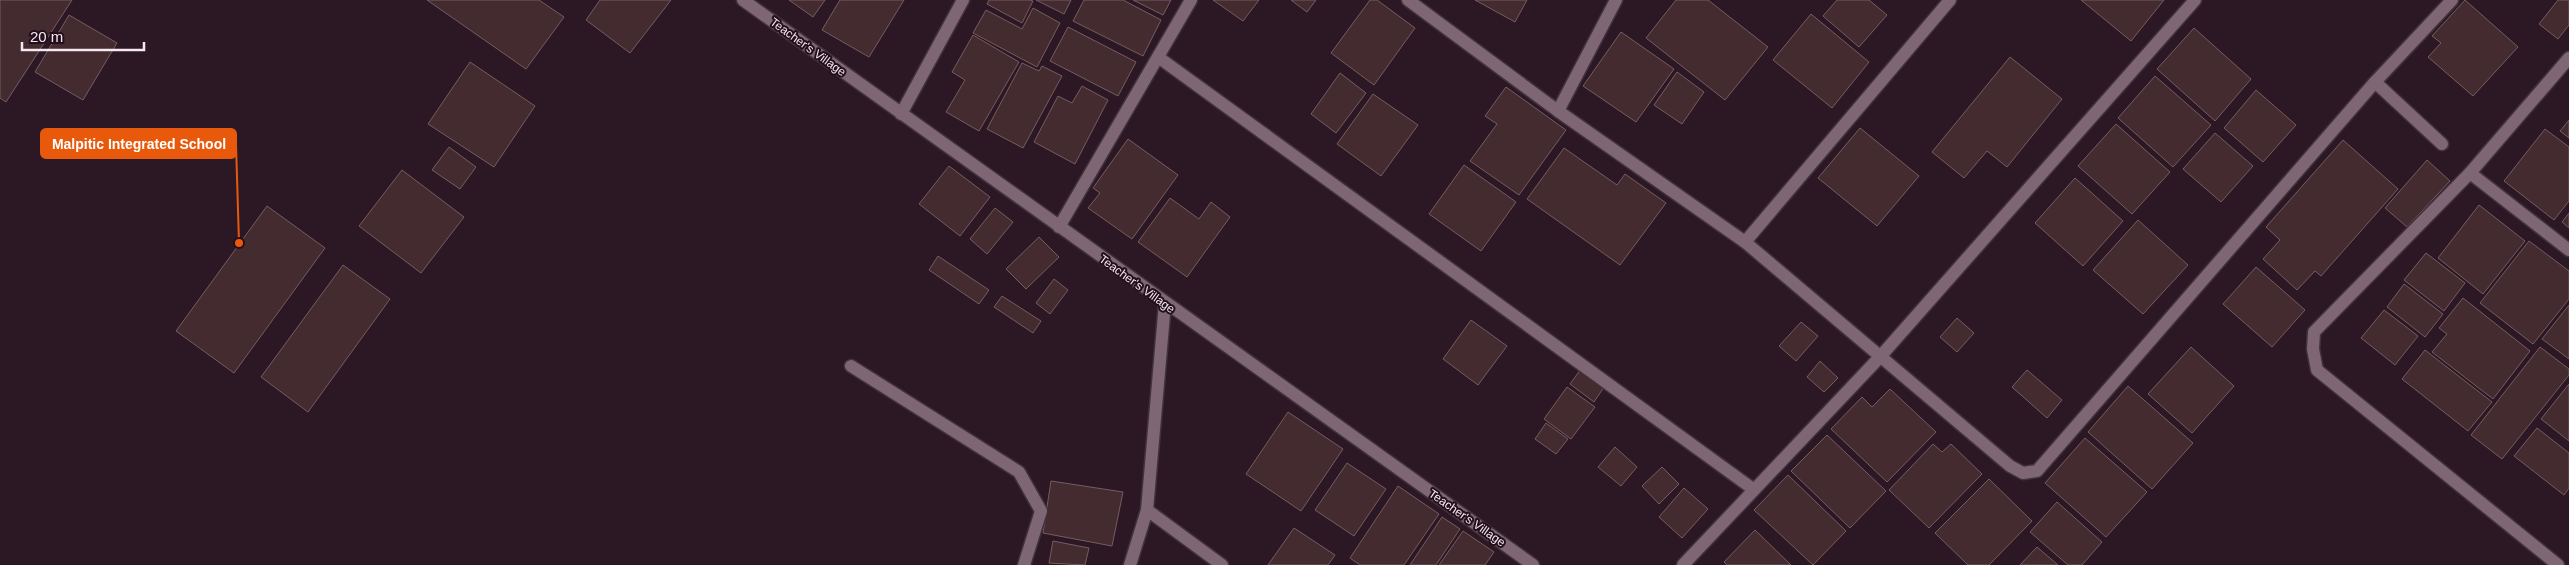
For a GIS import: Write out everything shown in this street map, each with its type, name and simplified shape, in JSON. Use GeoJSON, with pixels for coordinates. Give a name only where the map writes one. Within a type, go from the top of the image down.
{"type":"FeatureCollection","features":[{"type":"Feature","properties":{"kind":"street","name":"Teacher's Village"},"geometry":{"type":"LineString","coordinates":[[743,0],[1058,228],[1533,565]]}},
{"type":"Feature","properties":{"kind":"street"},"geometry":{"type":"LineString","coordinates":[[901,114],[963,0]]}},
{"type":"Feature","properties":{"kind":"street"},"geometry":{"type":"LineString","coordinates":[[1058,228],[1191,0]]}},
{"type":"Feature","properties":{"kind":"street"},"geometry":{"type":"LineString","coordinates":[[1408,0],[1558,111],[1745,242],[1879,358],[2010,466],[2023,473],[2037,471],[2375,82],[2452,0]]}},
{"type":"Feature","properties":{"kind":"street"},"geometry":{"type":"LineString","coordinates":[[1558,111],[1616,0]]}},
{"type":"Feature","properties":{"kind":"street"},"geometry":{"type":"LineString","coordinates":[[1745,242],[1950,0]]}},
{"type":"Feature","properties":{"kind":"street"},"geometry":{"type":"LineString","coordinates":[[1683,565],[1879,358],[2195,0]]}},
{"type":"Feature","properties":{"kind":"street"},"geometry":{"type":"LineString","coordinates":[[1158,57],[1753,489]]}},
{"type":"Feature","properties":{"kind":"street"},"geometry":{"type":"LineString","coordinates":[[2558,565],[2317,370],[2313,349],[2314,332],[2470,172],[2569,58]]}},
{"type":"Feature","properties":{"kind":"street"},"geometry":{"type":"LineString","coordinates":[[2375,82],[2442,144]]}},
{"type":"Feature","properties":{"kind":"street"},"geometry":{"type":"LineString","coordinates":[[2470,172],[2569,250]]}},
{"type":"Feature","properties":{"kind":"street"},"geometry":{"type":"LineString","coordinates":[[1130,565],[1147,510],[1165,303]]}},
{"type":"Feature","properties":{"kind":"street"},"geometry":{"type":"LineString","coordinates":[[851,366],[1019,472],[1041,511],[1024,565]]}},
{"type":"Feature","properties":{"kind":"street"},"geometry":{"type":"LineString","coordinates":[[1147,510],[1222,565]]}},
{"type":"Feature","properties":{"kind":"building"},"geometry":{"type":"Polygon","coordinates":[[[0,0],[72,0],[6,102],[0,98],[0,0]]]}},
{"type":"Feature","properties":{"kind":"building"},"geometry":{"type":"Polygon","coordinates":[[[427,0],[539,0],[564,17],[526,69],[427,0]]]}},
{"type":"Feature","properties":{"kind":"building"},"geometry":{"type":"Polygon","coordinates":[[[600,0],[671,0],[630,53],[586,20],[600,0]]]}},
{"type":"Feature","properties":{"kind":"building"},"geometry":{"type":"Polygon","coordinates":[[[789,0],[825,0],[813,17],[789,0]]]}},
{"type":"Feature","properties":{"kind":"building"},"geometry":{"type":"Polygon","coordinates":[[[840,0],[904,0],[869,57],[822,30],[840,0]]]}},
{"type":"Feature","properties":{"kind":"building"},"geometry":{"type":"Polygon","coordinates":[[[989,0],[1033,1],[1022,23],[987,4],[989,0]]]}},
{"type":"Feature","properties":{"kind":"building"},"geometry":{"type":"Polygon","coordinates":[[[1036,0],[1071,0],[1064,14],[1036,0]]]}},
{"type":"Feature","properties":{"kind":"building"},"geometry":{"type":"Polygon","coordinates":[[[1084,0],[1123,0],[1161,20],[1143,56],[1073,21],[1084,0]]]}},
{"type":"Feature","properties":{"kind":"building"},"geometry":{"type":"Polygon","coordinates":[[[1133,0],[1171,0],[1163,15],[1133,0]]]}},
{"type":"Feature","properties":{"kind":"building"},"geometry":{"type":"Polygon","coordinates":[[[1213,0],[1259,0],[1243,21],[1213,0]]]}},
{"type":"Feature","properties":{"kind":"building"},"geometry":{"type":"Polygon","coordinates":[[[1291,0],[1316,0],[1307,12],[1291,0]]]}},
{"type":"Feature","properties":{"kind":"building"},"geometry":{"type":"Polygon","coordinates":[[[1370,0],[1377,0],[1415,28],[1374,85],[1331,53],[1370,0]]]}},
{"type":"Feature","properties":{"kind":"building"},"geometry":{"type":"Polygon","coordinates":[[[1475,0],[1527,0],[1515,22],[1475,0]]]}},
{"type":"Feature","properties":{"kind":"building"},"geometry":{"type":"Polygon","coordinates":[[[1676,0],[1708,0],[1768,47],[1725,100],[1646,38],[1676,0]]]}},
{"type":"Feature","properties":{"kind":"building"},"geometry":{"type":"Polygon","coordinates":[[[1837,0],[1869,0],[1887,15],[1859,47],[1823,16],[1837,0]]]}},
{"type":"Feature","properties":{"kind":"building"},"geometry":{"type":"Polygon","coordinates":[[[2081,0],[2164,0],[2131,41],[2081,0]]]}},
{"type":"Feature","properties":{"kind":"building"},"geometry":{"type":"Polygon","coordinates":[[[2465,0],[2518,47],[2473,96],[2428,57],[2441,43],[2432,36],[2465,0]]]}},
{"type":"Feature","properties":{"kind":"building"},"geometry":{"type":"Polygon","coordinates":[[[2558,0],[2569,0],[2569,25],[2558,39],[2539,24],[2558,0]]]}},
{"type":"Feature","properties":{"kind":"building"},"geometry":{"type":"Polygon","coordinates":[[[1033,8],[1060,23],[1037,67],[973,33],[986,10],[1022,29],[1033,8]]]}},
{"type":"Feature","properties":{"kind":"building"},"geometry":{"type":"Polygon","coordinates":[[[1811,14],[1869,62],[1832,108],[1773,60],[1811,14]]]}},
{"type":"Feature","properties":{"kind":"building"},"geometry":{"type":"Polygon","coordinates":[[[69,15],[117,43],[83,100],[35,72],[69,15]]]}},
{"type":"Feature","properties":{"kind":"building"},"geometry":{"type":"Polygon","coordinates":[[[1068,27],[1136,62],[1118,96],[1050,61],[1068,27]]]}},
{"type":"Feature","properties":{"kind":"building"},"geometry":{"type":"Polygon","coordinates":[[[2194,28],[2251,79],[2215,121],[2157,69],[2194,28]]]}},
{"type":"Feature","properties":{"kind":"building"},"geometry":{"type":"Polygon","coordinates":[[[1621,32],[1674,69],[1636,122],[1583,86],[1621,32]]]}},
{"type":"Feature","properties":{"kind":"building"},"geometry":{"type":"Polygon","coordinates":[[[973,35],[1019,62],[979,131],[946,112],[965,80],[952,72],[973,35]]]}},
{"type":"Feature","properties":{"kind":"building"},"geometry":{"type":"Polygon","coordinates":[[[2010,57],[2062,99],[2007,167],[1987,151],[1964,178],[1932,152],[2010,57]]]}},
{"type":"Feature","properties":{"kind":"building"},"geometry":{"type":"Polygon","coordinates":[[[470,62],[535,106],[494,167],[428,124],[470,62]]]}},
{"type":"Feature","properties":{"kind":"building"},"geometry":{"type":"Polygon","coordinates":[[[1022,63],[1039,71],[1042,66],[1062,76],[1023,148],[987,129],[1022,63]]]}},
{"type":"Feature","properties":{"kind":"building"},"geometry":{"type":"Polygon","coordinates":[[[1677,72],[1704,92],[1682,124],[1654,105],[1677,72]]]}},
{"type":"Feature","properties":{"kind":"building"},"geometry":{"type":"Polygon","coordinates":[[[1340,73],[1366,93],[1336,133],[1311,114],[1340,73]]]}},
{"type":"Feature","properties":{"kind":"building"},"geometry":{"type":"Polygon","coordinates":[[[2155,76],[2211,125],[2173,167],[2118,118],[2155,76]]]}},
{"type":"Feature","properties":{"kind":"building"},"geometry":{"type":"Polygon","coordinates":[[[1082,86],[1108,100],[1075,164],[1034,142],[1058,96],[1072,103],[1082,86]]]}},
{"type":"Feature","properties":{"kind":"building"},"geometry":{"type":"Polygon","coordinates":[[[1506,87],[1566,130],[1519,195],[1470,161],[1497,124],[1485,116],[1506,87]]]}},
{"type":"Feature","properties":{"kind":"building"},"geometry":{"type":"Polygon","coordinates":[[[2256,90],[2296,125],[2263,162],[2224,128],[2256,90]]]}},
{"type":"Feature","properties":{"kind":"building"},"geometry":{"type":"Polygon","coordinates":[[[1373,94],[1418,125],[1381,176],[1337,144],[1373,94]]]}},
{"type":"Feature","properties":{"kind":"building"},"geometry":{"type":"Polygon","coordinates":[[[2569,120],[2569,138],[2560,131],[2569,120]]]}},
{"type":"Feature","properties":{"kind":"building"},"geometry":{"type":"Polygon","coordinates":[[[2116,124],[2170,172],[2132,214],[2078,166],[2116,124]]]}},
{"type":"Feature","properties":{"kind":"building"},"geometry":{"type":"Polygon","coordinates":[[[1860,128],[1919,176],[1877,226],[1818,178],[1860,128]]]}},
{"type":"Feature","properties":{"kind":"building"},"geometry":{"type":"Polygon","coordinates":[[[2545,129],[2569,147],[2569,201],[2554,220],[2504,181],[2545,129]]]}},
{"type":"Feature","properties":{"kind":"building"},"geometry":{"type":"Polygon","coordinates":[[[2215,133],[2253,166],[2221,202],[2183,169],[2215,133]]]}},
{"type":"Feature","properties":{"kind":"building"},"geometry":{"type":"Polygon","coordinates":[[[1128,139],[1178,175],[1132,239],[1088,208],[1100,193],[1093,188],[1128,139]]]}},
{"type":"Feature","properties":{"kind":"building"},"geometry":{"type":"Polygon","coordinates":[[[2343,140],[2398,189],[2321,276],[2315,271],[2297,290],[2263,259],[2280,240],[2266,227],[2343,140]]]}},
{"type":"Feature","properties":{"kind":"building"},"geometry":{"type":"Polygon","coordinates":[[[449,147],[476,167],[460,189],[432,170],[449,147]]]}},
{"type":"Feature","properties":{"kind":"building"},"geometry":{"type":"Polygon","coordinates":[[[1564,148],[1617,185],[1625,174],[1666,203],[1620,265],[1527,199],[1564,148]]]}},
{"type":"Feature","properties":{"kind":"building"},"geometry":{"type":"Polygon","coordinates":[[[2427,160],[2450,181],[2407,227],[2385,208],[2427,160]]]}},
{"type":"Feature","properties":{"kind":"building"},"geometry":{"type":"Polygon","coordinates":[[[1464,165],[1516,202],[1481,251],[1429,214],[1464,165]]]}},
{"type":"Feature","properties":{"kind":"building"},"geometry":{"type":"Polygon","coordinates":[[[949,166],[990,197],[960,236],[919,204],[949,166]]]}},
{"type":"Feature","properties":{"kind":"building"},"geometry":{"type":"Polygon","coordinates":[[[402,170],[464,217],[421,273],[359,226],[402,170]]]}},
{"type":"Feature","properties":{"kind":"building"},"geometry":{"type":"Polygon","coordinates":[[[2075,178],[2123,221],[2083,266],[2035,223],[2075,178]]]}},
{"type":"Feature","properties":{"kind":"building"},"geometry":{"type":"Polygon","coordinates":[[[1170,198],[1199,219],[1211,202],[1230,217],[1187,277],[1138,242],[1170,198]]]}},
{"type":"Feature","properties":{"kind":"building"},"geometry":{"type":"Polygon","coordinates":[[[2479,205],[2525,241],[2483,294],[2438,258],[2479,205]]]}},
{"type":"Feature","properties":{"kind":"building"},"geometry":{"type":"Polygon","coordinates":[[[267,206],[325,248],[234,373],[176,331],[267,206]]]}},
{"type":"Feature","properties":{"kind":"building"},"geometry":{"type":"Polygon","coordinates":[[[995,208],[1013,222],[987,254],[970,239],[995,208]]]}},
{"type":"Feature","properties":{"kind":"building"},"geometry":{"type":"Polygon","coordinates":[[[2569,213],[2569,228],[2562,222],[2569,213]]]}},
{"type":"Feature","properties":{"kind":"building"},"geometry":{"type":"Polygon","coordinates":[[[2138,220],[2188,265],[2143,314],[2093,270],[2138,220]]]}},
{"type":"Feature","properties":{"kind":"building"},"geometry":{"type":"Polygon","coordinates":[[[1039,237],[1059,257],[1026,289],[1006,269],[1039,237]]]}},
{"type":"Feature","properties":{"kind":"building"},"geometry":{"type":"Polygon","coordinates":[[[2529,241],[2569,271],[2569,299],[2533,344],[2480,303],[2529,241]]]}},
{"type":"Feature","properties":{"kind":"building"},"geometry":{"type":"Polygon","coordinates":[[[2426,253],[2465,283],[2444,311],[2404,280],[2426,253]]]}},
{"type":"Feature","properties":{"kind":"building"},"geometry":{"type":"Polygon","coordinates":[[[938,256],[989,290],[979,304],[929,270],[938,256]]]}},
{"type":"Feature","properties":{"kind":"building"},"geometry":{"type":"Polygon","coordinates":[[[343,265],[390,299],[308,412],[261,377],[343,265]]]}},
{"type":"Feature","properties":{"kind":"building"},"geometry":{"type":"Polygon","coordinates":[[[2256,267],[2305,310],[2272,347],[2223,304],[2256,267]]]}},
{"type":"Feature","properties":{"kind":"building"},"geometry":{"type":"Polygon","coordinates":[[[1054,279],[1068,290],[1050,314],[1036,303],[1054,279]]]}},
{"type":"Feature","properties":{"kind":"building"},"geometry":{"type":"Polygon","coordinates":[[[2404,284],[2443,314],[2425,337],[2387,307],[2404,284]]]}},
{"type":"Feature","properties":{"kind":"building"},"geometry":{"type":"Polygon","coordinates":[[[1002,296],[1041,321],[1033,333],[994,307],[1002,296]]]}},
{"type":"Feature","properties":{"kind":"building"},"geometry":{"type":"Polygon","coordinates":[[[2463,298],[2530,351],[2493,399],[2432,352],[2447,334],[2439,328],[2463,298]]]}},
{"type":"Feature","properties":{"kind":"building"},"geometry":{"type":"Polygon","coordinates":[[[2569,305],[2569,359],[2542,339],[2569,305]]]}},
{"type":"Feature","properties":{"kind":"building"},"geometry":{"type":"Polygon","coordinates":[[[2384,310],[2418,336],[2395,365],[2361,338],[2384,310]]]}},
{"type":"Feature","properties":{"kind":"building"},"geometry":{"type":"Polygon","coordinates":[[[1957,318],[1974,333],[1957,352],[1940,337],[1957,318]]]}},
{"type":"Feature","properties":{"kind":"building"},"geometry":{"type":"Polygon","coordinates":[[[1471,320],[1507,346],[1478,385],[1443,359],[1471,320]]]}},
{"type":"Feature","properties":{"kind":"building"},"geometry":{"type":"Polygon","coordinates":[[[1801,322],[1818,336],[1796,361],[1779,346],[1801,322]]]}},
{"type":"Feature","properties":{"kind":"building"},"geometry":{"type":"Polygon","coordinates":[[[2191,347],[2234,386],[2192,433],[2148,394],[2191,347]]]}},
{"type":"Feature","properties":{"kind":"building"},"geometry":{"type":"Polygon","coordinates":[[[2540,347],[2569,369],[2569,375],[2502,459],[2471,435],[2540,347]]]}},
{"type":"Feature","properties":{"kind":"building"},"geometry":{"type":"Polygon","coordinates":[[[2425,350],[2492,402],[2468,431],[2402,379],[2425,350]]]}},
{"type":"Feature","properties":{"kind":"building"},"geometry":{"type":"Polygon","coordinates":[[[1820,361],[1838,378],[1824,392],[1807,377],[1820,361]]]}},
{"type":"Feature","properties":{"kind":"building"},"geometry":{"type":"Polygon","coordinates":[[[1581,369],[1604,387],[1594,402],[1570,384],[1581,369]]]}},
{"type":"Feature","properties":{"kind":"building"},"geometry":{"type":"Polygon","coordinates":[[[2027,370],[2062,400],[2047,418],[2012,387],[2027,370]]]}},
{"type":"Feature","properties":{"kind":"building"},"geometry":{"type":"Polygon","coordinates":[[[2569,384],[2569,441],[2541,419],[2569,384]]]}},
{"type":"Feature","properties":{"kind":"building"},"geometry":{"type":"Polygon","coordinates":[[[2128,386],[2193,443],[2152,489],[2088,432],[2128,386]]]}},
{"type":"Feature","properties":{"kind":"building"},"geometry":{"type":"Polygon","coordinates":[[[1567,387],[1595,407],[1571,439],[1544,419],[1567,387]]]}},
{"type":"Feature","properties":{"kind":"building"},"geometry":{"type":"Polygon","coordinates":[[[1890,389],[1936,432],[1887,482],[1831,429],[1862,397],[1872,407],[1890,389]]]}},
{"type":"Feature","properties":{"kind":"building"},"geometry":{"type":"Polygon","coordinates":[[[1288,412],[1343,449],[1301,511],[1246,474],[1288,412]]]}},
{"type":"Feature","properties":{"kind":"building"},"geometry":{"type":"Polygon","coordinates":[[[1546,423],[1568,439],[1556,454],[1535,439],[1546,423]]]}},
{"type":"Feature","properties":{"kind":"building"},"geometry":{"type":"Polygon","coordinates":[[[2537,428],[2569,453],[2569,488],[2564,495],[2514,456],[2537,428]]]}},
{"type":"Feature","properties":{"kind":"building"},"geometry":{"type":"Polygon","coordinates":[[[1827,435],[1886,491],[1850,528],[1791,471],[1827,435]]]}},
{"type":"Feature","properties":{"kind":"building"},"geometry":{"type":"Polygon","coordinates":[[[2085,438],[2147,492],[2106,537],[2045,483],[2085,438]]]}},
{"type":"Feature","properties":{"kind":"building"},"geometry":{"type":"Polygon","coordinates":[[[1933,444],[1942,452],[1951,444],[1982,474],[1929,528],[1889,490],[1933,444]]]}},
{"type":"Feature","properties":{"kind":"building"},"geometry":{"type":"Polygon","coordinates":[[[1615,447],[1637,467],[1621,486],[1598,467],[1615,447]]]}},
{"type":"Feature","properties":{"kind":"building"},"geometry":{"type":"Polygon","coordinates":[[[1347,463],[1386,489],[1354,536],[1315,510],[1347,463]]]}},
{"type":"Feature","properties":{"kind":"building"},"geometry":{"type":"Polygon","coordinates":[[[1662,467],[1679,484],[1659,504],[1642,486],[1662,467]]]}},
{"type":"Feature","properties":{"kind":"building"},"geometry":{"type":"Polygon","coordinates":[[[1788,475],[1846,531],[1813,565],[1754,510],[1788,475]]]}},
{"type":"Feature","properties":{"kind":"building"},"geometry":{"type":"Polygon","coordinates":[[[1989,479],[2032,521],[1989,565],[1968,565],[1935,533],[1989,479]]]}},
{"type":"Feature","properties":{"kind":"building"},"geometry":{"type":"Polygon","coordinates":[[[1051,481],[1123,492],[1112,546],[1043,533],[1051,481]]]}},
{"type":"Feature","properties":{"kind":"building"},"geometry":{"type":"Polygon","coordinates":[[[1398,486],[1439,514],[1404,565],[1360,565],[1350,558],[1398,486]]]}},
{"type":"Feature","properties":{"kind":"building"},"geometry":{"type":"Polygon","coordinates":[[[1684,488],[1708,509],[1682,538],[1659,517],[1684,488]]]}},
{"type":"Feature","properties":{"kind":"building"},"geometry":{"type":"Polygon","coordinates":[[[2057,502],[2102,542],[2082,565],[2068,565],[2030,532],[2057,502]]]}},
{"type":"Feature","properties":{"kind":"building"},"geometry":{"type":"Polygon","coordinates":[[[1442,517],[1460,529],[1436,565],[1410,565],[1442,517]]]}},
{"type":"Feature","properties":{"kind":"building"},"geometry":{"type":"Polygon","coordinates":[[[1294,528],[1335,555],[1328,565],[1268,565],[1294,528]]]}},
{"type":"Feature","properties":{"kind":"building"},"geometry":{"type":"Polygon","coordinates":[[[1755,530],[1791,565],[1727,565],[1724,562],[1755,530]]]}},
{"type":"Feature","properties":{"kind":"building"},"geometry":{"type":"Polygon","coordinates":[[[1463,531],[1494,552],[1485,565],[1439,565],[1463,531]]]}},
{"type":"Feature","properties":{"kind":"building"},"geometry":{"type":"Polygon","coordinates":[[[1053,541],[1089,548],[1085,565],[1049,563],[1053,541]]]}},
{"type":"Feature","properties":{"kind":"building"},"geometry":{"type":"Polygon","coordinates":[[[2037,547],[2058,565],[2020,565],[2037,547]]]}},
{"type":"Feature","properties":{"kind":"place","name":"Malpitic Integrated School"},"geometry":{"type":"Point","coordinates":[239,243]}}]}
